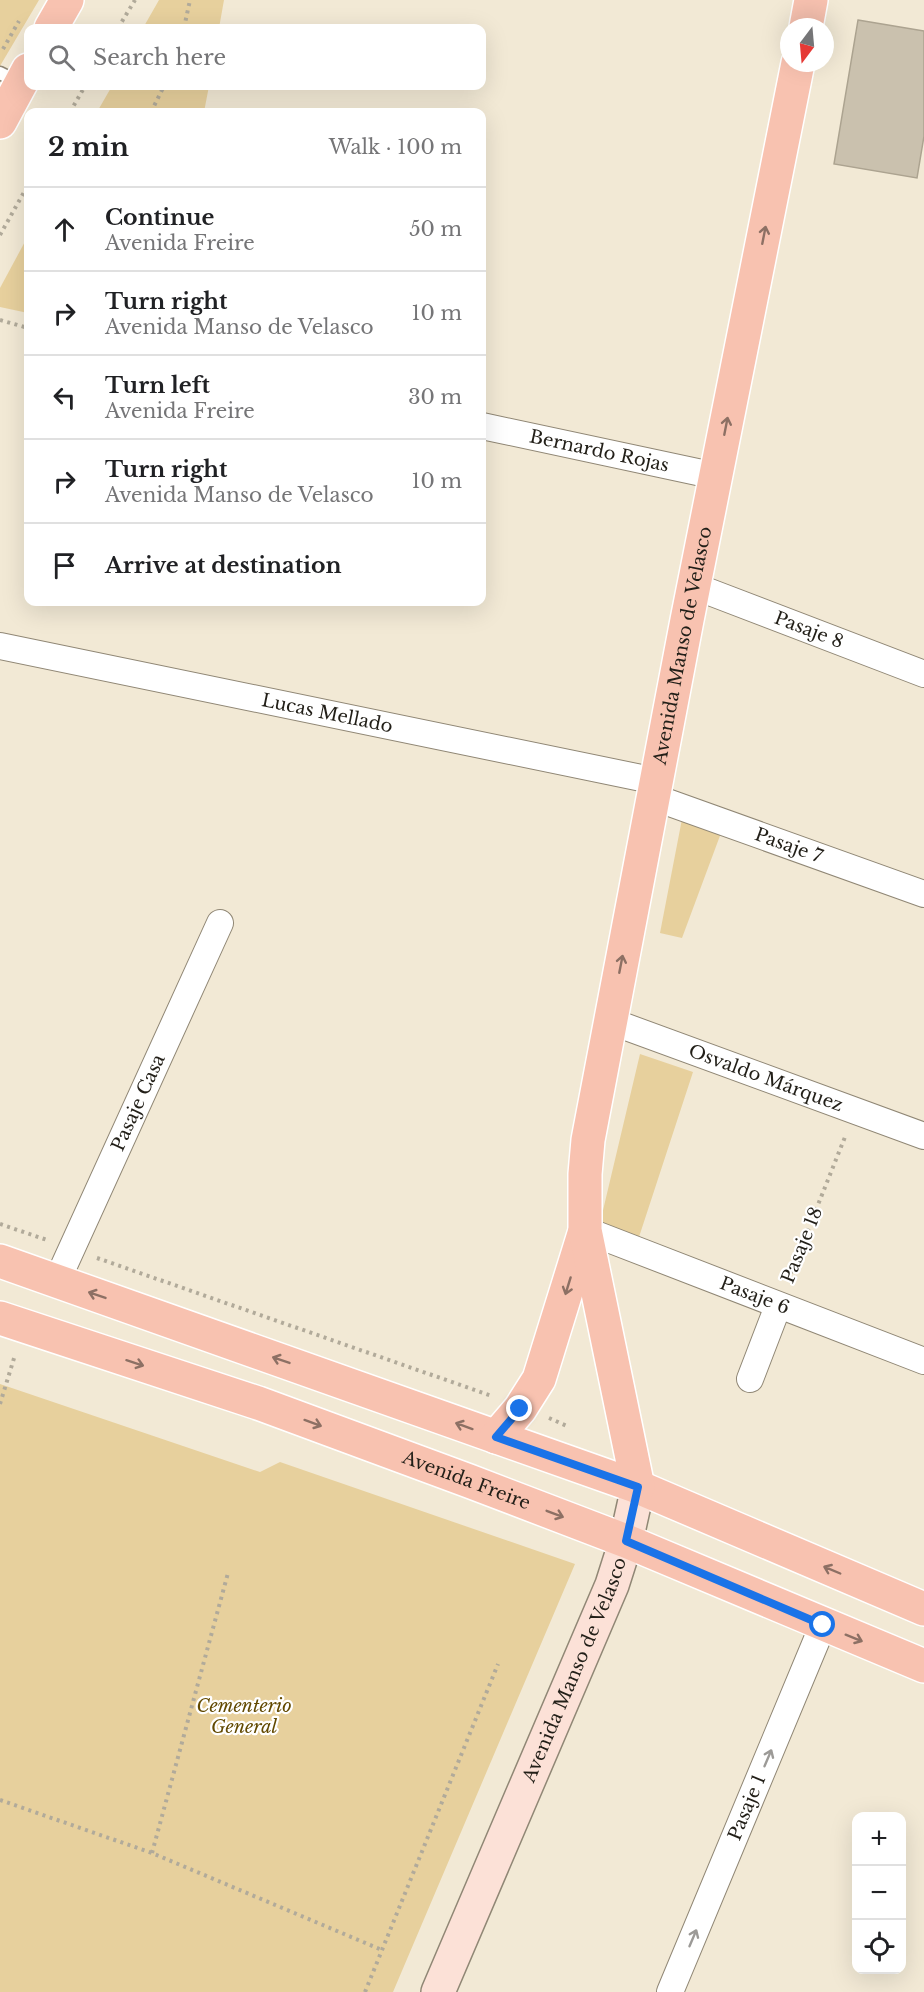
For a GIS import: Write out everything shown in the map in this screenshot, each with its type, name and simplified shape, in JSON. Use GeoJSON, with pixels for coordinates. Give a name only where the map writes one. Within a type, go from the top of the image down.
{"type":"FeatureCollection","features":[{"type":"Feature","properties":{"kind":"main road"},"geometry":{"type":"LineString","coordinates":[[53,24],[67,0]]}},
{"type":"Feature","properties":{"kind":"main road"},"geometry":{"type":"LineString","coordinates":[[808,18],[811,0]]}},
{"type":"Feature","properties":{"kind":"main road","name":"Avenida Manso de Velasco"},"geometry":{"type":"LineString","coordinates":[[638,1487],[585,1230],[585,1174],[588,1140],[654,789],[796,72]]}},
{"type":"Feature","properties":{"kind":"main road"},"geometry":{"type":"LineString","coordinates":[[0,122],[17,76]]}},
{"type":"Feature","properties":{"kind":"main road","name":"Avenida Manso de Velasco"},"geometry":{"type":"LineString","coordinates":[[496,1437],[520,1409],[539,1379],[585,1230]]}},
{"type":"Feature","properties":{"kind":"main road"},"geometry":{"type":"LineString","coordinates":[[0,1261],[638,1487],[924,1609]]}},
{"type":"Feature","properties":{"kind":"main road","name":"Avenida Freire"},"geometry":{"type":"LineString","coordinates":[[12,1322],[258,1403],[626,1541],[924,1666]]}},
{"type":"Feature","properties":{"kind":"street","name":"Bernardo Rojas"},"geometry":{"type":"LineString","coordinates":[[486,427],[716,476]]}},
{"type":"Feature","properties":{"kind":"street","name":"Pasaje 8"},"geometry":{"type":"LineString","coordinates":[[694,586],[924,674]]}},
{"type":"Feature","properties":{"kind":"street","name":"Lucas Mellado"},"geometry":{"type":"LineString","coordinates":[[0,646],[654,789]]}},
{"type":"Feature","properties":{"kind":"street","name":"Pasaje 7"},"geometry":{"type":"LineString","coordinates":[[654,789],[924,894]]}},
{"type":"Feature","properties":{"kind":"street","name":"Pasaje Casa"},"geometry":{"type":"LineString","coordinates":[[57,1281],[220,923]]}},
{"type":"Feature","properties":{"kind":"street","name":"Osvaldo Márquez"},"geometry":{"type":"LineString","coordinates":[[610,1022],[924,1135]]}},
{"type":"Feature","properties":{"kind":"street","name":"Pasaje 6"},"geometry":{"type":"LineString","coordinates":[[585,1230],[924,1361]]}},
{"type":"Feature","properties":{"kind":"street","name":"Pasaje 18"},"geometry":{"type":"LineString","coordinates":[[750,1379],[778,1306]]}},
{"type":"Feature","properties":{"kind":"street","name":"Avenida Manso de Velasco"},"geometry":{"type":"LineString","coordinates":[[438,1992],[599,1618],[626,1541],[638,1487]]}},
{"type":"Feature","properties":{"kind":"street","name":"Pasaje 1"},"geometry":{"type":"LineString","coordinates":[[670,1992],[823,1625]]}},
{"type":"Feature","properties":{"kind":"path"},"geometry":{"type":"LineString","coordinates":[[120,24],[135,0]]}},
{"type":"Feature","properties":{"kind":"path"},"geometry":{"type":"LineString","coordinates":[[185,24],[190,0]]}},
{"type":"Feature","properties":{"kind":"path"},"geometry":{"type":"LineString","coordinates":[[0,54],[21,18]]}},
{"type":"Feature","properties":{"kind":"path"},"geometry":{"type":"LineString","coordinates":[[72,108],[84,90]]}},
{"type":"Feature","properties":{"kind":"path"},"geometry":{"type":"LineString","coordinates":[[153,108],[162,90]]}},
{"type":"Feature","properties":{"kind":"path"},"geometry":{"type":"LineString","coordinates":[[0,235],[24,192]]}},
{"type":"Feature","properties":{"kind":"path"},"geometry":{"type":"LineString","coordinates":[[0,320],[24,327]]}},
{"type":"Feature","properties":{"kind":"path","name":"Pasaje 18"},"geometry":{"type":"LineString","coordinates":[[778,1306],[855,1112]]}},
{"type":"Feature","properties":{"kind":"path"},"geometry":{"type":"LineString","coordinates":[[0,1404],[12,1322]]}},
{"type":"Feature","properties":{"kind":"path"},"geometry":{"type":"LineString","coordinates":[[152,1853],[228,1573]]}},
{"type":"Feature","properties":{"kind":"path"},"geometry":{"type":"LineString","coordinates":[[365,1992],[498,1664]]}},
{"type":"Feature","properties":{"kind":"path"},"geometry":{"type":"LineString","coordinates":[[0,1800],[152,1853],[382,1950]]}},
{"type":"Feature","properties":{"kind":"green space"},"geometry":{"type":"Polygon","coordinates":[[[0,0],[39,0],[24,24],[0,66],[0,0]]]}},
{"type":"Feature","properties":{"kind":"green space"},"geometry":{"type":"Polygon","coordinates":[[[159,0],[224,0],[220,24],[145,24],[159,0]]]}},
{"type":"Feature","properties":{"kind":"green space"},"geometry":{"type":"Polygon","coordinates":[[[110,90],[208,90],[205,108],[99,108],[110,90]]]}},
{"type":"Feature","properties":{"kind":"green space"},"geometry":{"type":"Polygon","coordinates":[[[24,243],[24,312],[0,307],[0,288],[24,243]]]}},
{"type":"Feature","properties":{"kind":"green space"},"geometry":{"type":"Polygon","coordinates":[[[682,819],[721,833],[682,938],[660,933],[682,819]]]}},
{"type":"Feature","properties":{"kind":"green space"},"geometry":{"type":"Polygon","coordinates":[[[640,1054],[693,1072],[639,1237],[600,1223],[640,1054]]]}},
{"type":"Feature","properties":{"kind":"green space","name":"Cementerio General"},"geometry":{"type":"Polygon","coordinates":[[[0,1384],[260,1472],[280,1462],[575,1564],[393,1992],[0,1992],[0,1384]]]}},
{"type":"Feature","properties":{"kind":"building"},"geometry":{"type":"Polygon","coordinates":[[[858,20],[924,31],[924,136],[917,178],[834,164],[858,20]]]}},
{"type":"Feature","properties":{"kind":"route"},"geometry":{"type":"LineString","coordinates":[[520,1409],[496,1437],[638,1487],[626,1541],[823,1625]]}}]}
